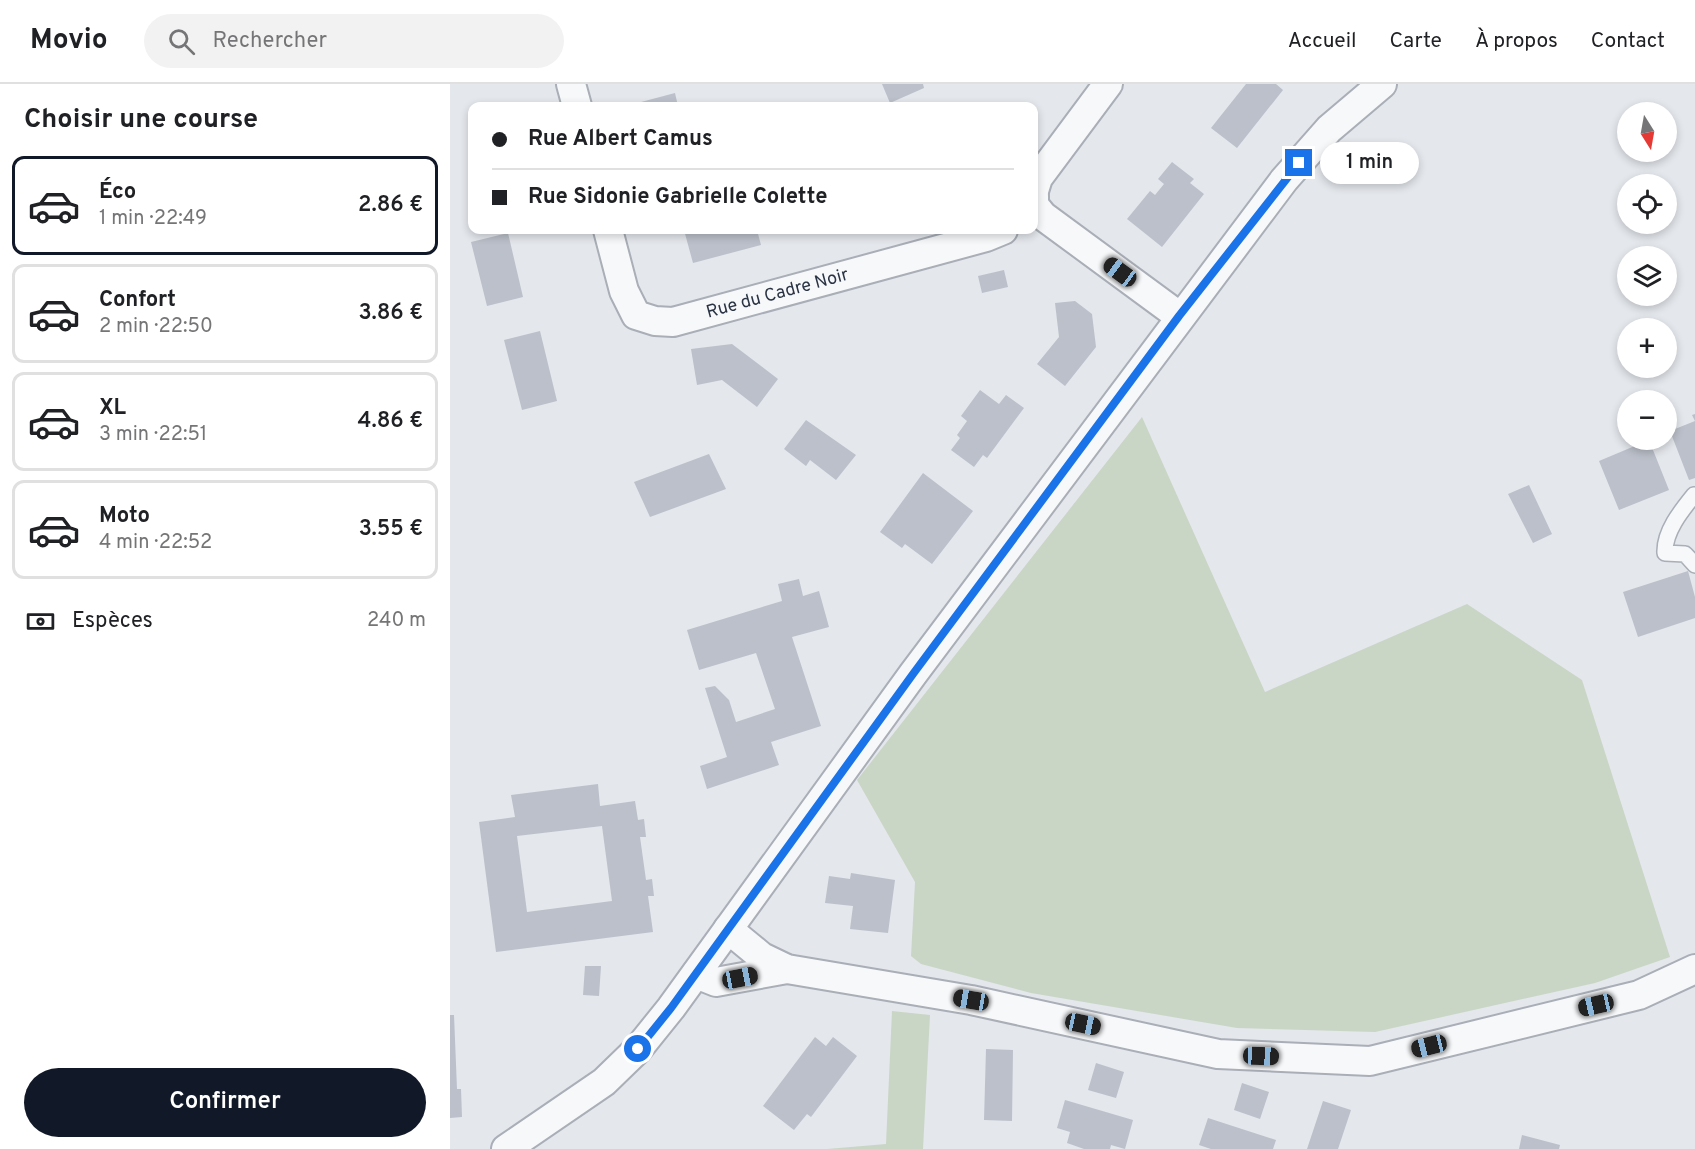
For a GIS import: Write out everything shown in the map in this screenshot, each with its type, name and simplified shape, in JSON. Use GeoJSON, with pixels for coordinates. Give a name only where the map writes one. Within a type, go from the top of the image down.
{"type":"FeatureCollection","features":[{"type":"Feature","properties":{"kind":"street"},"geometry":{"type":"LineString","coordinates":[[571,84],[575,102]]}},
{"type":"Feature","properties":{"kind":"street"},"geometry":{"type":"LineString","coordinates":[[1038,178],[1108,84]]}},
{"type":"Feature","properties":{"kind":"street"},"geometry":{"type":"LineString","coordinates":[[506,1149],[604,1082],[638,1049],[696,974],[913,674],[1179,316],[1284,180],[1329,129],[1382,84]]}},
{"type":"Feature","properties":{"kind":"street"},"geometry":{"type":"LineString","coordinates":[[1038,210],[1179,316]]}},
{"type":"Feature","properties":{"kind":"street","name":"Rue du Cadre Noir"},"geometry":{"type":"LineString","coordinates":[[609,234],[624,291],[636,315],[655,321],[673,322],[993,234]]}},
{"type":"Feature","properties":{"kind":"street"},"geometry":{"type":"LineString","coordinates":[[728,929],[762,957],[787,969],[971,1000],[1218,1054],[1370,1061],[1639,995],[1695,969]]}},
{"type":"Feature","properties":{"kind":"street"},"geometry":{"type":"LineString","coordinates":[[696,974],[716,982],[787,969]]}},
{"type":"Feature","properties":{"kind":"lane"},"geometry":{"type":"LineString","coordinates":[[1694,495],[1682,510],[1664,542],[1665,553],[1685,554],[1695,565]]}},
{"type":"Feature","properties":{"kind":"green space"},"geometry":{"type":"Polygon","coordinates":[[[1142,417],[1265,692],[1467,604],[1582,680],[1670,957],[1595,983],[1375,1032],[1237,1028],[1031,993],[921,964],[911,956],[915,882],[857,780],[1142,417]]]}},
{"type":"Feature","properties":{"kind":"green space"},"geometry":{"type":"Polygon","coordinates":[[[892,1011],[930,1015],[923,1149],[827,1149],[886,1144],[892,1011]]]}},
{"type":"Feature","properties":{"kind":"building"},"geometry":{"type":"Polygon","coordinates":[[[882,84],[923,84],[924,88],[890,102],[882,84]]]}},
{"type":"Feature","properties":{"kind":"building"},"geometry":{"type":"Polygon","coordinates":[[[1246,84],[1276,84],[1283,90],[1237,148],[1211,128],[1246,84]]]}},
{"type":"Feature","properties":{"kind":"building"},"geometry":{"type":"Polygon","coordinates":[[[675,93],[677,102],[641,102],[675,93]]]}},
{"type":"Feature","properties":{"kind":"building"},"geometry":{"type":"Polygon","coordinates":[[[1172,162],[1194,179],[1190,183],[1204,194],[1162,247],[1127,219],[1150,191],[1155,195],[1164,184],[1158,179],[1172,162]]]}},
{"type":"Feature","properties":{"kind":"building"},"geometry":{"type":"Polygon","coordinates":[[[508,234],[523,297],[487,306],[471,242],[508,234]]]}},
{"type":"Feature","properties":{"kind":"building"},"geometry":{"type":"Polygon","coordinates":[[[685,234],[758,234],[761,245],[693,263],[685,234]]]}},
{"type":"Feature","properties":{"kind":"building"},"geometry":{"type":"Polygon","coordinates":[[[1004,270],[1008,287],[982,293],[978,276],[1004,270]]]}},
{"type":"Feature","properties":{"kind":"building"},"geometry":{"type":"Polygon","coordinates":[[[1075,301],[1092,314],[1096,347],[1065,386],[1037,364],[1059,337],[1055,303],[1075,301]]]}},
{"type":"Feature","properties":{"kind":"building"},"geometry":{"type":"Polygon","coordinates":[[[540,331],[557,401],[522,410],[504,340],[540,331]]]}},
{"type":"Feature","properties":{"kind":"building"},"geometry":{"type":"Polygon","coordinates":[[[732,344],[778,379],[757,407],[722,380],[697,385],[691,349],[732,344]]]}},
{"type":"Feature","properties":{"kind":"building"},"geometry":{"type":"Polygon","coordinates":[[[980,390],[999,404],[1006,395],[1024,408],[987,458],[983,455],[974,467],[951,450],[960,438],[957,435],[967,421],[961,416],[980,390]]]}},
{"type":"Feature","properties":{"kind":"building"},"geometry":{"type":"Polygon","coordinates":[[[806,420],[856,455],[836,480],[810,460],[806,466],[784,449],[806,420]]]}},
{"type":"Feature","properties":{"kind":"building"},"geometry":{"type":"Polygon","coordinates":[[[1695,421],[1695,478],[1689,480],[1677,449],[1677,428],[1695,421]]]}},
{"type":"Feature","properties":{"kind":"building"},"geometry":{"type":"Polygon","coordinates":[[[1625,450],[1653,450],[1669,490],[1619,510],[1599,461],[1625,450]]]}},
{"type":"Feature","properties":{"kind":"building"},"geometry":{"type":"Polygon","coordinates":[[[709,454],[726,489],[650,517],[634,482],[709,454]]]}},
{"type":"Feature","properties":{"kind":"building"},"geometry":{"type":"Polygon","coordinates":[[[923,473],[973,511],[932,564],[905,544],[902,548],[880,532],[923,473]]]}},
{"type":"Feature","properties":{"kind":"building"},"geometry":{"type":"Polygon","coordinates":[[[1529,485],[1552,534],[1533,543],[1508,494],[1529,485]]]}},
{"type":"Feature","properties":{"kind":"building"},"geometry":{"type":"Polygon","coordinates":[[[1688,571],[1695,597],[1695,618],[1638,637],[1623,592],[1688,571]]]}},
{"type":"Feature","properties":{"kind":"building"},"geometry":{"type":"Polygon","coordinates":[[[799,579],[803,596],[819,591],[829,627],[792,637],[821,726],[771,742],[779,765],[707,789],[700,766],[727,757],[705,688],[715,686],[729,700],[736,722],[775,709],[756,653],[699,670],[687,630],[782,601],[778,584],[799,579]]]}},
{"type":"Feature","properties":{"kind":"building"},"geometry":{"type":"Polygon","coordinates":[[[598,784],[600,806],[635,801],[638,820],[644,819],[646,837],[640,837],[646,880],[652,879],[654,896],[648,896],[653,932],[496,952],[479,822],[515,817],[511,795],[598,784]],[[602,826],[517,836],[527,912],[612,901],[602,826]]]}},
{"type":"Feature","properties":{"kind":"building"},"geometry":{"type":"Polygon","coordinates":[[[851,873],[895,880],[888,933],[850,929],[853,906],[825,903],[829,876],[850,879],[851,873]]]}},
{"type":"Feature","properties":{"kind":"building"},"geometry":{"type":"Polygon","coordinates":[[[585,966],[601,966],[599,996],[583,995],[585,966]]]}},
{"type":"Feature","properties":{"kind":"building"},"geometry":{"type":"Polygon","coordinates":[[[450,1015],[454,1015],[457,1089],[461,1089],[462,1117],[450,1118],[450,1015]]]}},
{"type":"Feature","properties":{"kind":"building"},"geometry":{"type":"Polygon","coordinates":[[[815,1037],[826,1046],[833,1037],[857,1056],[811,1117],[807,1114],[794,1130],[763,1106],[815,1037]]]}},
{"type":"Feature","properties":{"kind":"building"},"geometry":{"type":"Polygon","coordinates":[[[986,1049],[1013,1050],[1012,1121],[984,1120],[986,1049]]]}},
{"type":"Feature","properties":{"kind":"building"},"geometry":{"type":"Polygon","coordinates":[[[1096,1063],[1124,1072],[1116,1098],[1088,1090],[1096,1063]]]}},
{"type":"Feature","properties":{"kind":"building"},"geometry":{"type":"Polygon","coordinates":[[[1242,1083],[1269,1092],[1260,1119],[1234,1110],[1242,1083]]]}},
{"type":"Feature","properties":{"kind":"building"},"geometry":{"type":"Polygon","coordinates":[[[1065,1100],[1133,1120],[1125,1149],[1111,1145],[1110,1149],[1084,1149],[1067,1143],[1070,1132],[1057,1128],[1065,1100]]]}},
{"type":"Feature","properties":{"kind":"building"},"geometry":{"type":"Polygon","coordinates":[[[1323,1101],[1351,1110],[1338,1149],[1307,1149],[1323,1101]]]}},
{"type":"Feature","properties":{"kind":"building"},"geometry":{"type":"Polygon","coordinates":[[[1208,1118],[1276,1140],[1273,1149],[1211,1149],[1199,1145],[1208,1118]]]}},
{"type":"Feature","properties":{"kind":"building"},"geometry":{"type":"Polygon","coordinates":[[[1522,1135],[1560,1145],[1559,1149],[1519,1149],[1522,1135]]]}},
{"type":"Feature","properties":{"kind":"route"},"geometry":{"type":"LineString","coordinates":[[638,1049],[671,1008],[913,674],[1179,316],[1299,163]]}}]}
